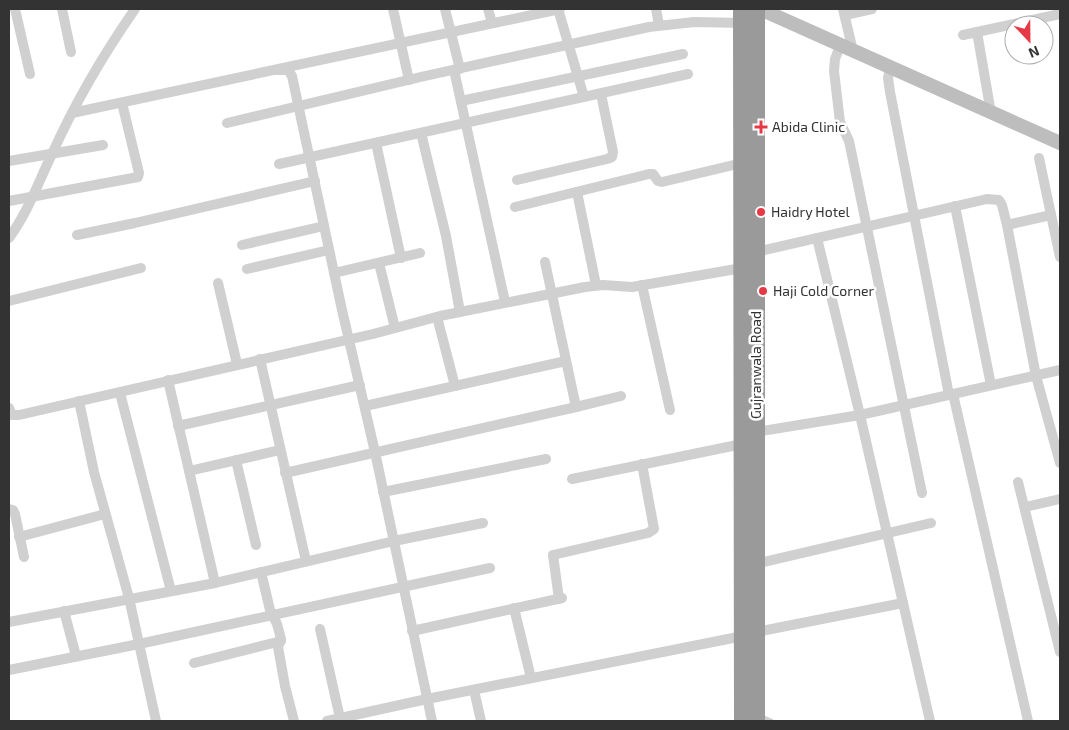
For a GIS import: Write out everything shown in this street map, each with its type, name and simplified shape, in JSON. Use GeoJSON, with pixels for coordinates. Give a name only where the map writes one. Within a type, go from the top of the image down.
{"type":"FeatureCollection","features":[{"type":"Feature","properties":{"kind":"highway","name":"Gujranwala Road"},"geometry":{"type":"LineString","coordinates":[[749,634],[756,564],[758,9]]}},
{"type":"Feature","properties":{"kind":"highway","name":"Gujranwala Road"},"geometry":{"type":"LineString","coordinates":[[742,16],[742,444],[749,634],[756,720]]}},
{"type":"Feature","properties":{"kind":"main road"},"geometry":{"type":"LineString","coordinates":[[758,9],[1060,143]]}},
{"type":"Feature","properties":{"kind":"street"},"geometry":{"type":"LineString","coordinates":[[15,9],[30,74]]}},
{"type":"Feature","properties":{"kind":"street"},"geometry":{"type":"LineString","coordinates":[[62,9],[71,52]]}},
{"type":"Feature","properties":{"kind":"street"},"geometry":{"type":"LineString","coordinates":[[9,238],[34,196],[52,154],[86,86],[135,9]]}},
{"type":"Feature","properties":{"kind":"street"},"geometry":{"type":"LineString","coordinates":[[393,9],[409,80]]}},
{"type":"Feature","properties":{"kind":"street"},"geometry":{"type":"LineString","coordinates":[[444,9],[505,302]]}},
{"type":"Feature","properties":{"kind":"street"},"geometry":{"type":"LineString","coordinates":[[488,9],[492,24]]}},
{"type":"Feature","properties":{"kind":"street"},"geometry":{"type":"LineString","coordinates":[[72,113],[559,9],[584,98]]}},
{"type":"Feature","properties":{"kind":"street"},"geometry":{"type":"LineString","coordinates":[[656,9],[659,26]]}},
{"type":"Feature","properties":{"kind":"street"},"geometry":{"type":"LineString","coordinates":[[872,9],[844,12],[846,48],[834,64],[840,122],[849,141],[922,493]]}},
{"type":"Feature","properties":{"kind":"street"},"geometry":{"type":"LineString","coordinates":[[963,35],[1060,14]]}},
{"type":"Feature","properties":{"kind":"street"},"geometry":{"type":"LineString","coordinates":[[226,123],[457,69],[659,26],[742,16]]}},
{"type":"Feature","properties":{"kind":"street"},"geometry":{"type":"LineString","coordinates":[[977,32],[991,113]]}},
{"type":"Feature","properties":{"kind":"street"},"geometry":{"type":"LineString","coordinates":[[462,101],[683,54]]}},
{"type":"Feature","properties":{"kind":"street"},"geometry":{"type":"LineString","coordinates":[[890,68],[888,78],[890,92],[951,395],[1028,721]]}},
{"type":"Feature","properties":{"kind":"street"},"geometry":{"type":"LineString","coordinates":[[276,70],[288,70],[291,73],[365,406],[432,721]]}},
{"type":"Feature","properties":{"kind":"street"},"geometry":{"type":"LineString","coordinates":[[279,164],[688,74]]}},
{"type":"Feature","properties":{"kind":"street"},"geometry":{"type":"LineString","coordinates":[[516,180],[607,160],[612,157],[613,152],[601,94]]}},
{"type":"Feature","properties":{"kind":"street"},"geometry":{"type":"LineString","coordinates":[[9,201],[139,176],[122,103]]}},
{"type":"Feature","properties":{"kind":"street"},"geometry":{"type":"LineString","coordinates":[[421,133],[446,236],[460,312]]}},
{"type":"Feature","properties":{"kind":"street"},"geometry":{"type":"LineString","coordinates":[[376,143],[401,258]]}},
{"type":"Feature","properties":{"kind":"street"},"geometry":{"type":"LineString","coordinates":[[9,161],[103,145]]}},
{"type":"Feature","properties":{"kind":"street"},"geometry":{"type":"LineString","coordinates":[[1039,158],[1060,258]]}},
{"type":"Feature","properties":{"kind":"street"},"geometry":{"type":"LineString","coordinates":[[515,206],[649,174],[653,174],[658,181],[662,182],[742,163]]}},
{"type":"Feature","properties":{"kind":"street"},"geometry":{"type":"LineString","coordinates":[[76,235],[315,181]]}},
{"type":"Feature","properties":{"kind":"street"},"geometry":{"type":"LineString","coordinates":[[577,192],[596,286]]}},
{"type":"Feature","properties":{"kind":"street"},"geometry":{"type":"LineString","coordinates":[[756,252],[955,206],[987,199],[996,199],[1002,205],[1007,224],[1036,376],[1060,463]]}},
{"type":"Feature","properties":{"kind":"street"},"geometry":{"type":"LineString","coordinates":[[955,206],[991,386]]}},
{"type":"Feature","properties":{"kind":"street"},"geometry":{"type":"LineString","coordinates":[[1007,224],[1051,215]]}},
{"type":"Feature","properties":{"kind":"street"},"geometry":{"type":"LineString","coordinates":[[242,245],[324,226]]}},
{"type":"Feature","properties":{"kind":"street"},"geometry":{"type":"LineString","coordinates":[[817,238],[860,415],[930,721]]}},
{"type":"Feature","properties":{"kind":"street"},"geometry":{"type":"LineString","coordinates":[[247,269],[329,250]]}},
{"type":"Feature","properties":{"kind":"street"},"geometry":{"type":"LineString","coordinates":[[334,273],[420,253]]}},
{"type":"Feature","properties":{"kind":"street"},"geometry":{"type":"LineString","coordinates":[[545,262],[576,407]]}},
{"type":"Feature","properties":{"kind":"street"},"geometry":{"type":"LineString","coordinates":[[379,263],[395,328]]}},
{"type":"Feature","properties":{"kind":"street"},"geometry":{"type":"LineString","coordinates":[[9,301],[141,268]]}},
{"type":"Feature","properties":{"kind":"street"},"geometry":{"type":"LineString","coordinates":[[9,408],[10,414],[16,416],[437,317],[552,293],[596,286],[632,287],[742,268]]}},
{"type":"Feature","properties":{"kind":"street"},"geometry":{"type":"LineString","coordinates":[[218,283],[237,364]]}},
{"type":"Feature","properties":{"kind":"street"},"geometry":{"type":"LineString","coordinates":[[642,285],[670,410]]}},
{"type":"Feature","properties":{"kind":"street"},"geometry":{"type":"LineString","coordinates":[[437,317],[454,386]]}},
{"type":"Feature","properties":{"kind":"street"},"geometry":{"type":"LineString","coordinates":[[260,359],[306,561]]}},
{"type":"Feature","properties":{"kind":"street"},"geometry":{"type":"LineString","coordinates":[[365,406],[566,361]]}},
{"type":"Feature","properties":{"kind":"street"},"geometry":{"type":"LineString","coordinates":[[756,432],[860,415],[1060,370]]}},
{"type":"Feature","properties":{"kind":"street"},"geometry":{"type":"LineString","coordinates":[[168,380],[215,583]]}},
{"type":"Feature","properties":{"kind":"street"},"geometry":{"type":"LineString","coordinates":[[178,426],[360,385]]}},
{"type":"Feature","properties":{"kind":"street"},"geometry":{"type":"LineString","coordinates":[[120,393],[171,591]]}},
{"type":"Feature","properties":{"kind":"street"},"geometry":{"type":"LineString","coordinates":[[285,473],[621,396]]}},
{"type":"Feature","properties":{"kind":"street"},"geometry":{"type":"LineString","coordinates":[[78,400],[105,514],[129,598],[156,721]]}},
{"type":"Feature","properties":{"kind":"street"},"geometry":{"type":"LineString","coordinates":[[572,479],[742,444]]}},
{"type":"Feature","properties":{"kind":"street"},"geometry":{"type":"LineString","coordinates":[[189,471],[280,450]]}},
{"type":"Feature","properties":{"kind":"street"},"geometry":{"type":"LineString","coordinates":[[383,492],[546,459]]}},
{"type":"Feature","properties":{"kind":"street"},"geometry":{"type":"LineString","coordinates":[[236,460],[256,545]]}},
{"type":"Feature","properties":{"kind":"street"},"geometry":{"type":"LineString","coordinates":[[412,631],[560,598],[552,556],[648,534],[654,529],[642,464]]}},
{"type":"Feature","properties":{"kind":"street"},"geometry":{"type":"LineString","coordinates":[[1018,482],[1060,652]]}},
{"type":"Feature","properties":{"kind":"street"},"geometry":{"type":"LineString","coordinates":[[1025,507],[1060,499]]}},
{"type":"Feature","properties":{"kind":"street"},"geometry":{"type":"LineString","coordinates":[[9,509],[14,511],[24,557]]}},
{"type":"Feature","properties":{"kind":"street"},"geometry":{"type":"LineString","coordinates":[[19,537],[105,514]]}},
{"type":"Feature","properties":{"kind":"street"},"geometry":{"type":"LineString","coordinates":[[756,564],[931,523]]}},
{"type":"Feature","properties":{"kind":"street"},"geometry":{"type":"LineString","coordinates":[[9,622],[215,583],[394,541],[483,524]]}},
{"type":"Feature","properties":{"kind":"street"},"geometry":{"type":"LineString","coordinates":[[9,670],[139,644],[490,568]]}},
{"type":"Feature","properties":{"kind":"street"},"geometry":{"type":"LineString","coordinates":[[261,572],[276,621],[283,677],[294,721]]}},
{"type":"Feature","properties":{"kind":"street"},"geometry":{"type":"LineString","coordinates":[[327,721],[902,602]]}},
{"type":"Feature","properties":{"kind":"street"},"geometry":{"type":"LineString","coordinates":[[514,608],[531,678]]}},
{"type":"Feature","properties":{"kind":"street"},"geometry":{"type":"LineString","coordinates":[[64,611],[76,656]]}},
{"type":"Feature","properties":{"kind":"street"},"geometry":{"type":"LineString","coordinates":[[320,630],[340,718]]}},
{"type":"Feature","properties":{"kind":"street"},"geometry":{"type":"LineString","coordinates":[[194,663],[280,641]]}},
{"type":"Feature","properties":{"kind":"street"},"geometry":{"type":"LineString","coordinates":[[474,690],[481,721]]}},
{"type":"Feature","properties":{"kind":"place","name":"Abida Clinic"},"geometry":{"type":"Point","coordinates":[761,127]}},
{"type":"Feature","properties":{"kind":"place","name":"Haidry Hotel"},"geometry":{"type":"Point","coordinates":[761,212]}},
{"type":"Feature","properties":{"kind":"place","name":"Haji Cold Corner"},"geometry":{"type":"Point","coordinates":[763,291]}}]}
